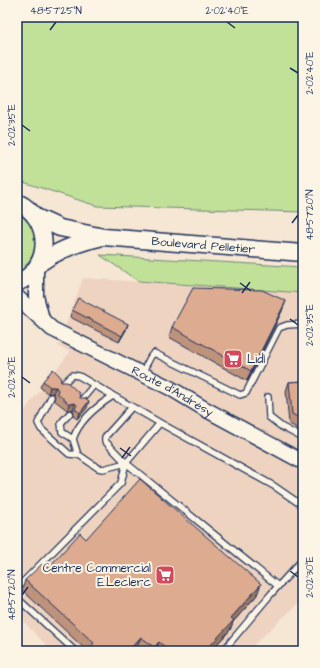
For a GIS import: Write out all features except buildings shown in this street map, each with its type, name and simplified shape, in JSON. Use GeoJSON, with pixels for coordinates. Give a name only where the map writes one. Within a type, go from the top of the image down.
{"type":"FeatureCollection","features":[{"type":"Feature","properties":{"kind":"main road"},"geometry":{"type":"LineString","coordinates":[[17,202],[28,209],[36,217],[42,229],[44,239],[43,253],[38,265]]}},
{"type":"Feature","properties":{"kind":"main road","name":"Boulevard Pelletier"},"geometry":{"type":"LineString","coordinates":[[36,217],[60,228],[104,237],[303,252]]}},
{"type":"Feature","properties":{"kind":"main road","name":"Boulevard Pelletier"},"geometry":{"type":"LineString","coordinates":[[17,283],[26,279],[38,265],[72,245],[104,237]]}},
{"type":"Feature","properties":{"kind":"street"},"geometry":{"type":"LineString","coordinates":[[38,265],[36,296],[42,320]]}},
{"type":"Feature","properties":{"kind":"street","name":"Route d'Andrésy"},"geometry":{"type":"LineString","coordinates":[[17,297],[52,329],[142,374],[303,462]]}},
{"type":"Feature","properties":{"kind":"lane"},"geometry":{"type":"LineString","coordinates":[[142,374],[154,353],[240,395],[246,393],[279,328],[287,325],[303,324]]}},
{"type":"Feature","properties":{"kind":"lane"},"geometry":{"type":"LineString","coordinates":[[61,386],[72,375],[79,376],[274,486],[303,506]]}},
{"type":"Feature","properties":{"kind":"lane"},"geometry":{"type":"LineString","coordinates":[[80,402],[94,385]]}},
{"type":"Feature","properties":{"kind":"lane"},"geometry":{"type":"LineString","coordinates":[[78,454],[73,439],[75,432],[97,406],[113,396]]}},
{"type":"Feature","properties":{"kind":"lane"},"geometry":{"type":"LineString","coordinates":[[51,397],[38,423],[41,429],[69,454],[78,454],[98,468],[103,469],[126,463]]}},
{"type":"Feature","properties":{"kind":"lane"},"geometry":{"type":"LineString","coordinates":[[268,397],[270,417],[282,427],[303,438]]}},
{"type":"Feature","properties":{"kind":"lane"},"geometry":{"type":"LineString","coordinates":[[132,406],[105,437],[105,441],[126,463],[278,586]]}},
{"type":"Feature","properties":{"kind":"lane"},"geometry":{"type":"LineString","coordinates":[[70,413],[61,423],[62,432],[73,439]]}},
{"type":"Feature","properties":{"kind":"lane"},"geometry":{"type":"LineString","coordinates":[[17,588],[121,483],[126,463],[160,423]]}},
{"type":"Feature","properties":{"kind":"lane"},"geometry":{"type":"LineString","coordinates":[[223,651],[303,559]]}},
{"type":"Feature","properties":{"kind":"lane"},"geometry":{"type":"LineString","coordinates":[[17,598],[75,651]]}},
{"type":"Feature","properties":{"kind":"shaded area"},"geometry":{"type":"Polygon","coordinates":[[[83,278],[303,293],[303,599],[247,651],[52,651],[17,615],[17,420],[70,352],[58,346],[83,278]]]}},
{"type":"Feature","properties":{"kind":"green space"},"geometry":{"type":"Polygon","coordinates":[[[17,17],[303,17],[303,212],[97,206],[17,180],[17,17]]]}},
{"type":"Feature","properties":{"kind":"green space"},"geometry":{"type":"Polygon","coordinates":[[[17,212],[26,218],[31,225],[35,234],[35,242],[34,251],[30,260],[17,274],[17,212]]]}},
{"type":"Feature","properties":{"kind":"green space"},"geometry":{"type":"Polygon","coordinates":[[[100,255],[303,267],[303,293],[138,281],[100,255]]]}},
{"type":"Feature","properties":{"kind":"place","name":"Lidl"},"geometry":{"type":"Point","coordinates":[233,359]}},
{"type":"Feature","properties":{"kind":"place","name":"Centre Commercial E.Leclerc"},"geometry":{"type":"Point","coordinates":[165,575]}}]}
